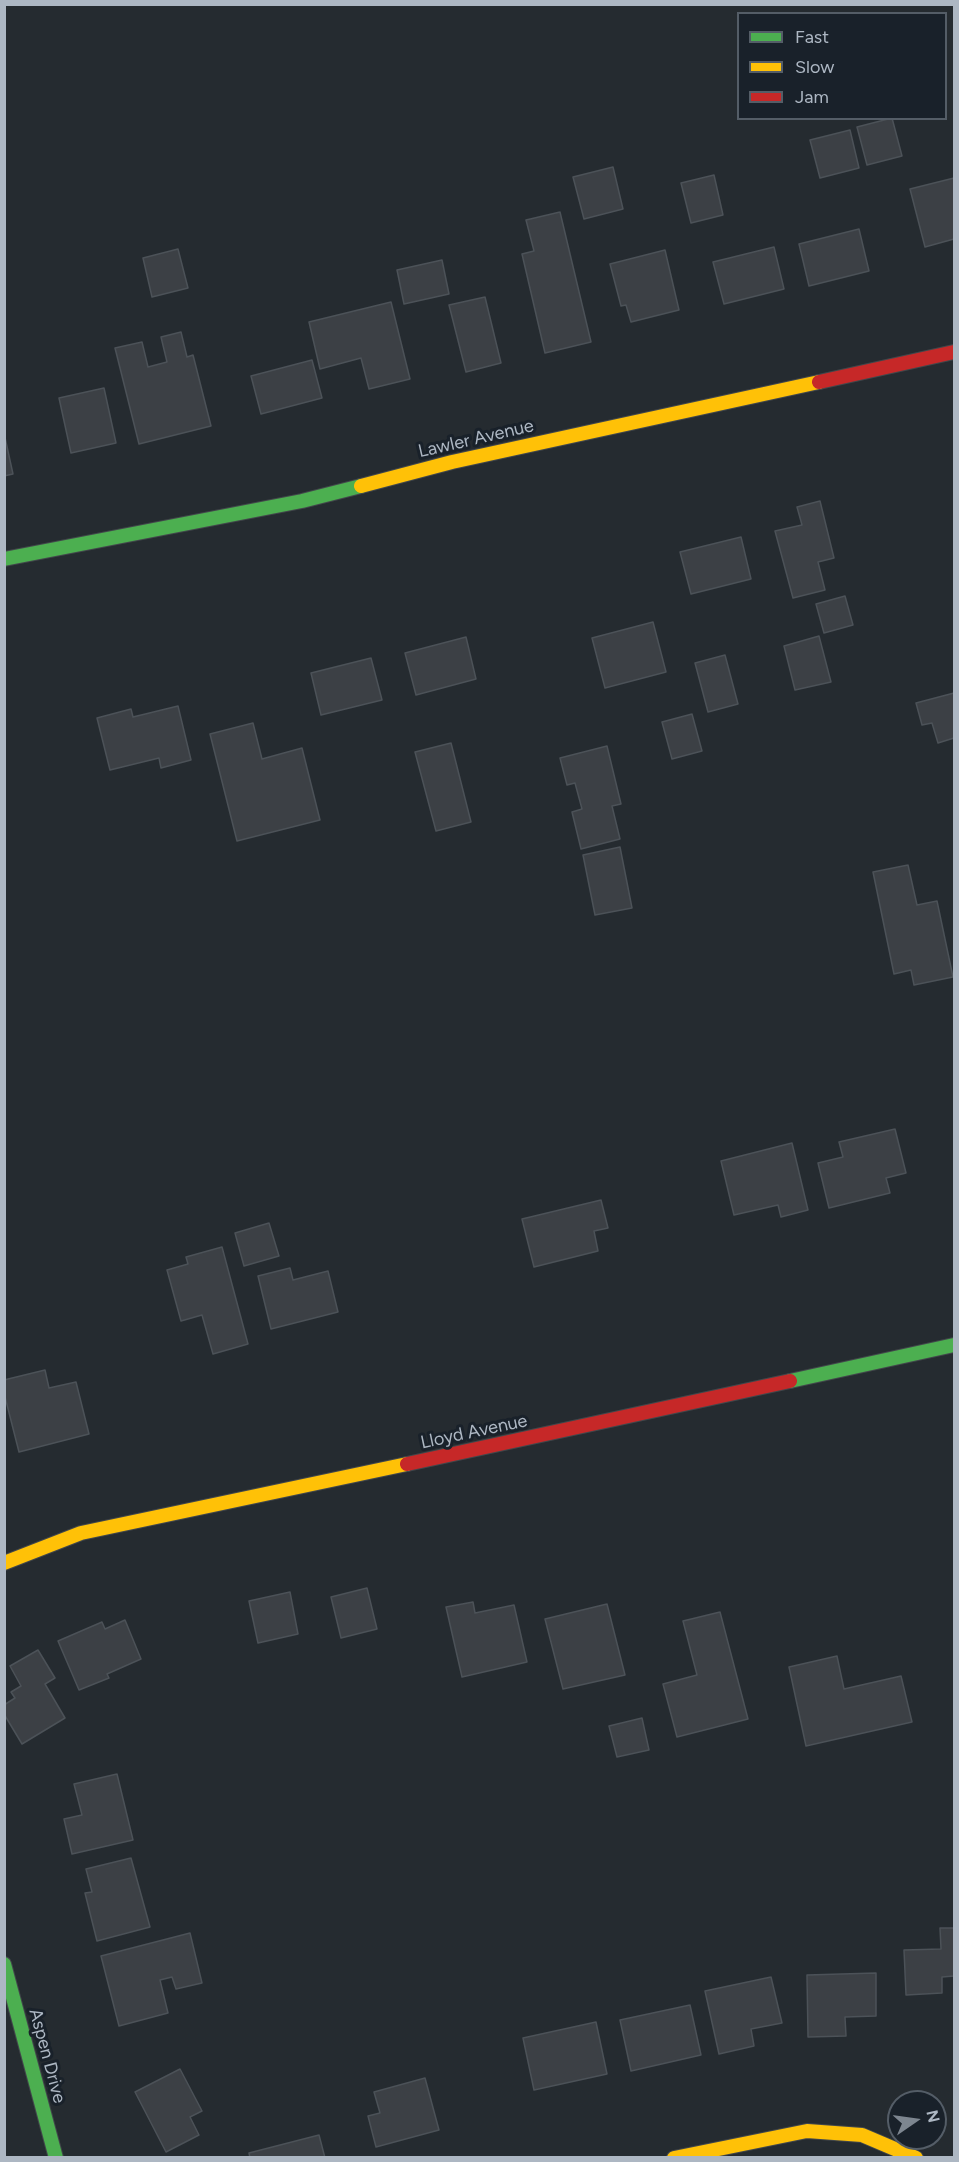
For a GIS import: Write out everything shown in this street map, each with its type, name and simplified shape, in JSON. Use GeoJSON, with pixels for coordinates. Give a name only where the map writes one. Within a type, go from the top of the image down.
{"type":"FeatureCollection","features":[{"type":"Feature","properties":{"kind":"street","name":"Lawler Avenue"},"geometry":{"type":"LineString","coordinates":[[4,560],[302,501],[452,462],[954,352]]}},
{"type":"Feature","properties":{"kind":"street","name":"Lloyd Avenue"},"geometry":{"type":"LineString","coordinates":[[4,1563],[81,1533],[120,1524],[202,1509],[954,1345]]}},
{"type":"Feature","properties":{"kind":"street","name":"Aspen Drive"},"geometry":{"type":"LineString","coordinates":[[4,1964],[56,2157]]}},
{"type":"Feature","properties":{"kind":"street"},"geometry":{"type":"LineString","coordinates":[[674,2157],[807,2131],[862,2135],[916,2157]]}},
{"type":"Feature","properties":{"kind":"building"},"geometry":{"type":"Polygon","coordinates":[[[893,120],[902,156],[867,165],[857,127],[893,120]]]}},
{"type":"Feature","properties":{"kind":"building"},"geometry":{"type":"Polygon","coordinates":[[[850,130],[859,168],[820,178],[810,140],[850,130]]]}},
{"type":"Feature","properties":{"kind":"building"},"geometry":{"type":"Polygon","coordinates":[[[613,167],[623,209],[584,219],[573,177],[613,167]]]}},
{"type":"Feature","properties":{"kind":"building"},"geometry":{"type":"Polygon","coordinates":[[[714,175],[723,215],[691,223],[681,183],[714,175]]]}},
{"type":"Feature","properties":{"kind":"building"},"geometry":{"type":"Polygon","coordinates":[[[954,178],[954,239],[925,247],[910,189],[954,178]]]}},
{"type":"Feature","properties":{"kind":"building"},"geometry":{"type":"Polygon","coordinates":[[[560,212],[591,342],[545,353],[522,254],[534,251],[526,220],[560,212]]]}},
{"type":"Feature","properties":{"kind":"building"},"geometry":{"type":"Polygon","coordinates":[[[859,229],[869,271],[809,286],[799,244],[859,229]]]}},
{"type":"Feature","properties":{"kind":"building"},"geometry":{"type":"Polygon","coordinates":[[[774,247],[784,289],[724,304],[713,262],[774,247]]]}},
{"type":"Feature","properties":{"kind":"building"},"geometry":{"type":"Polygon","coordinates":[[[178,249],[188,288],[152,297],[143,258],[178,249]]]}},
{"type":"Feature","properties":{"kind":"building"},"geometry":{"type":"Polygon","coordinates":[[[665,250],[679,310],[631,322],[626,305],[621,306],[610,264],[665,250]]]}},
{"type":"Feature","properties":{"kind":"building"},"geometry":{"type":"Polygon","coordinates":[[[442,260],[449,294],[404,304],[397,270],[442,260]]]}},
{"type":"Feature","properties":{"kind":"building"},"geometry":{"type":"Polygon","coordinates":[[[485,297],[501,363],[466,372],[449,305],[485,297]]]}},
{"type":"Feature","properties":{"kind":"building"},"geometry":{"type":"Polygon","coordinates":[[[391,302],[410,379],[369,389],[361,358],[320,369],[309,322],[391,302]]]}},
{"type":"Feature","properties":{"kind":"building"},"geometry":{"type":"Polygon","coordinates":[[[181,332],[187,357],[193,355],[211,426],[139,444],[115,348],[142,342],[148,367],[167,362],[161,337],[181,332]]]}},
{"type":"Feature","properties":{"kind":"building"},"geometry":{"type":"Polygon","coordinates":[[[312,360],[322,398],[261,414],[251,376],[312,360]]]}},
{"type":"Feature","properties":{"kind":"building"},"geometry":{"type":"Polygon","coordinates":[[[104,388],[116,443],[71,453],[59,398],[104,388]]]}},
{"type":"Feature","properties":{"kind":"building"},"geometry":{"type":"Polygon","coordinates":[[[4,433],[13,474],[4,476],[4,433]]]}},
{"type":"Feature","properties":{"kind":"building"},"geometry":{"type":"Polygon","coordinates":[[[820,501],[834,558],[818,562],[825,590],[793,598],[775,531],[802,525],[797,507],[820,501]]]}},
{"type":"Feature","properties":{"kind":"building"},"geometry":{"type":"Polygon","coordinates":[[[741,537],[751,579],[691,594],[680,552],[741,537]]]}},
{"type":"Feature","properties":{"kind":"building"},"geometry":{"type":"Polygon","coordinates":[[[845,596],[853,625],[824,633],[816,604],[845,596]]]}},
{"type":"Feature","properties":{"kind":"building"},"geometry":{"type":"Polygon","coordinates":[[[653,622],[666,672],[605,688],[592,638],[653,622]]]}},
{"type":"Feature","properties":{"kind":"building"},"geometry":{"type":"Polygon","coordinates":[[[819,636],[831,682],[795,690],[784,646],[819,636]]]}},
{"type":"Feature","properties":{"kind":"building"},"geometry":{"type":"Polygon","coordinates":[[[466,637],[476,679],[416,695],[405,653],[466,637]]]}},
{"type":"Feature","properties":{"kind":"building"},"geometry":{"type":"Polygon","coordinates":[[[725,655],[738,704],[708,712],[695,663],[725,655]]]}},
{"type":"Feature","properties":{"kind":"building"},"geometry":{"type":"Polygon","coordinates":[[[371,658],[382,700],[321,715],[311,673],[371,658]]]}},
{"type":"Feature","properties":{"kind":"building"},"geometry":{"type":"Polygon","coordinates":[[[954,693],[954,738],[938,743],[932,723],[922,725],[916,703],[954,693]]]}},
{"type":"Feature","properties":{"kind":"building"},"geometry":{"type":"Polygon","coordinates":[[[178,706],[191,760],[161,768],[159,758],[110,770],[97,718],[131,709],[133,717],[178,706]]]}},
{"type":"Feature","properties":{"kind":"building"},"geometry":{"type":"Polygon","coordinates":[[[692,714],[702,751],[672,759],[662,722],[692,714]]]}},
{"type":"Feature","properties":{"kind":"building"},"geometry":{"type":"Polygon","coordinates":[[[253,723],[262,759],[302,748],[320,820],[237,841],[210,734],[253,723]]]}},
{"type":"Feature","properties":{"kind":"building"},"geometry":{"type":"Polygon","coordinates":[[[451,743],[471,822],[436,831],[415,752],[451,743]]]}},
{"type":"Feature","properties":{"kind":"building"},"geometry":{"type":"Polygon","coordinates":[[[607,746],[621,804],[612,806],[620,839],[581,849],[572,812],[582,809],[575,783],[567,785],[560,758],[607,746]]]}},
{"type":"Feature","properties":{"kind":"building"},"geometry":{"type":"Polygon","coordinates":[[[620,847],[632,908],[595,915],[583,855],[620,847]]]}},
{"type":"Feature","properties":{"kind":"building"},"geometry":{"type":"Polygon","coordinates":[[[908,865],[917,905],[937,901],[953,977],[914,985],[911,970],[894,974],[873,872],[908,865]]]}},
{"type":"Feature","properties":{"kind":"building"},"geometry":{"type":"Polygon","coordinates":[[[895,1129],[906,1173],[886,1178],[890,1193],[829,1208],[818,1163],[843,1157],[839,1142],[895,1129]]]}},
{"type":"Feature","properties":{"kind":"building"},"geometry":{"type":"Polygon","coordinates":[[[792,1143],[808,1210],[781,1217],[778,1205],[734,1215],[721,1161],[792,1143]]]}},
{"type":"Feature","properties":{"kind":"building"},"geometry":{"type":"Polygon","coordinates":[[[601,1200],[608,1228],[594,1231],[598,1251],[534,1267],[522,1219],[601,1200]]]}},
{"type":"Feature","properties":{"kind":"building"},"geometry":{"type":"Polygon","coordinates":[[[269,1223],[279,1256],[244,1266],[235,1233],[269,1223]]]}},
{"type":"Feature","properties":{"kind":"building"},"geometry":{"type":"Polygon","coordinates":[[[222,1247],[248,1344],[213,1354],[202,1315],[181,1321],[167,1270],[188,1264],[186,1257],[222,1247]]]}},
{"type":"Feature","properties":{"kind":"building"},"geometry":{"type":"Polygon","coordinates":[[[290,1268],[293,1280],[328,1271],[338,1312],[271,1329],[258,1276],[290,1268]]]}},
{"type":"Feature","properties":{"kind":"building"},"geometry":{"type":"Polygon","coordinates":[[[45,1370],[49,1388],[76,1382],[89,1434],[19,1452],[4,1393],[4,1380],[45,1370]]]}},
{"type":"Feature","properties":{"kind":"building"},"geometry":{"type":"Polygon","coordinates":[[[367,1588],[377,1629],[341,1638],[331,1597],[367,1588]]]}},
{"type":"Feature","properties":{"kind":"building"},"geometry":{"type":"Polygon","coordinates":[[[290,1592],[298,1634],[258,1643],[249,1601],[290,1592]]]}},
{"type":"Feature","properties":{"kind":"building"},"geometry":{"type":"Polygon","coordinates":[[[473,1602],[475,1613],[514,1605],[527,1662],[462,1677],[446,1607],[473,1602]]]}},
{"type":"Feature","properties":{"kind":"building"},"geometry":{"type":"Polygon","coordinates":[[[607,1604],[625,1675],[563,1689],[545,1619],[607,1604]]]}},
{"type":"Feature","properties":{"kind":"building"},"geometry":{"type":"Polygon","coordinates":[[[720,1612],[748,1719],[677,1737],[663,1684],[697,1675],[683,1621],[720,1612]]]}},
{"type":"Feature","properties":{"kind":"building"},"geometry":{"type":"Polygon","coordinates":[[[125,1620],[141,1659],[107,1674],[109,1678],[79,1690],[58,1641],[102,1622],[105,1629],[125,1620]]]}},
{"type":"Feature","properties":{"kind":"building"},"geometry":{"type":"Polygon","coordinates":[[[38,1650],[55,1678],[45,1684],[65,1718],[22,1744],[4,1714],[4,1705],[15,1698],[11,1692],[21,1686],[10,1666],[38,1650]]]}},
{"type":"Feature","properties":{"kind":"building"},"geometry":{"type":"Polygon","coordinates":[[[837,1656],[844,1689],[901,1676],[912,1722],[806,1746],[789,1667],[837,1656]]]}},
{"type":"Feature","properties":{"kind":"building"},"geometry":{"type":"Polygon","coordinates":[[[642,1718],[649,1750],[617,1757],[609,1726],[642,1718]]]}},
{"type":"Feature","properties":{"kind":"building"},"geometry":{"type":"Polygon","coordinates":[[[117,1774],[133,1840],[72,1854],[64,1819],[82,1815],[74,1784],[117,1774]]]}},
{"type":"Feature","properties":{"kind":"building"},"geometry":{"type":"Polygon","coordinates":[[[131,1858],[150,1927],[97,1941],[85,1893],[92,1892],[86,1869],[131,1858]]]}},
{"type":"Feature","properties":{"kind":"building"},"geometry":{"type":"Polygon","coordinates":[[[940,1928],[954,1928],[954,1976],[942,1977],[942,1993],[906,1995],[904,1950],[941,1949],[940,1928]]]}},
{"type":"Feature","properties":{"kind":"building"},"geometry":{"type":"Polygon","coordinates":[[[190,1933],[202,1983],[176,1989],[172,1977],[160,1980],[168,2013],[119,2026],[101,1956],[190,1933]]]}},
{"type":"Feature","properties":{"kind":"building"},"geometry":{"type":"Polygon","coordinates":[[[876,1973],[876,2016],[845,2017],[846,2036],[808,2037],[807,1975],[876,1973]]]}},
{"type":"Feature","properties":{"kind":"building"},"geometry":{"type":"Polygon","coordinates":[[[771,1977],[782,2023],[751,2029],[754,2046],[719,2054],[705,1991],[771,1977]]]}},
{"type":"Feature","properties":{"kind":"building"},"geometry":{"type":"Polygon","coordinates":[[[690,2005],[701,2055],[631,2071],[620,2020],[690,2005]]]}},
{"type":"Feature","properties":{"kind":"building"},"geometry":{"type":"Polygon","coordinates":[[[596,2022],[607,2074],[534,2090],[523,2038],[596,2022]]]}},
{"type":"Feature","properties":{"kind":"building"},"geometry":{"type":"Polygon","coordinates":[[[180,2069],[202,2111],[190,2117],[199,2135],[166,2152],[135,2092],[180,2069]]]}},
{"type":"Feature","properties":{"kind":"building"},"geometry":{"type":"Polygon","coordinates":[[[425,2078],[439,2130],[376,2147],[368,2116],[380,2113],[374,2092],[425,2078]]]}},
{"type":"Feature","properties":{"kind":"building"},"geometry":{"type":"Polygon","coordinates":[[[319,2135],[325,2158],[250,2158],[249,2153],[319,2135]]]}},
{"type":"Feature","properties":{"kind":"traffic: fast"},"geometry":{"type":"LineString","coordinates":[[4,559],[302,501],[361,486]]}},
{"type":"Feature","properties":{"kind":"traffic: fast"},"geometry":{"type":"LineString","coordinates":[[790,1381],[954,1345]]}},
{"type":"Feature","properties":{"kind":"traffic: fast"},"geometry":{"type":"LineString","coordinates":[[4,1964],[56,2158]]}},
{"type":"Feature","properties":{"kind":"traffic: slow"},"geometry":{"type":"LineString","coordinates":[[361,486],[452,462],[819,382]]}},
{"type":"Feature","properties":{"kind":"traffic: slow"},"geometry":{"type":"LineString","coordinates":[[4,1563],[81,1533],[407,1464]]}},
{"type":"Feature","properties":{"kind":"traffic: slow"},"geometry":{"type":"LineString","coordinates":[[674,2158],[807,2131],[862,2135],[916,2158]]}},
{"type":"Feature","properties":{"kind":"traffic: jam"},"geometry":{"type":"LineString","coordinates":[[819,382],[954,352]]}},
{"type":"Feature","properties":{"kind":"traffic: jam"},"geometry":{"type":"LineString","coordinates":[[407,1464],[790,1381]]}}]}
